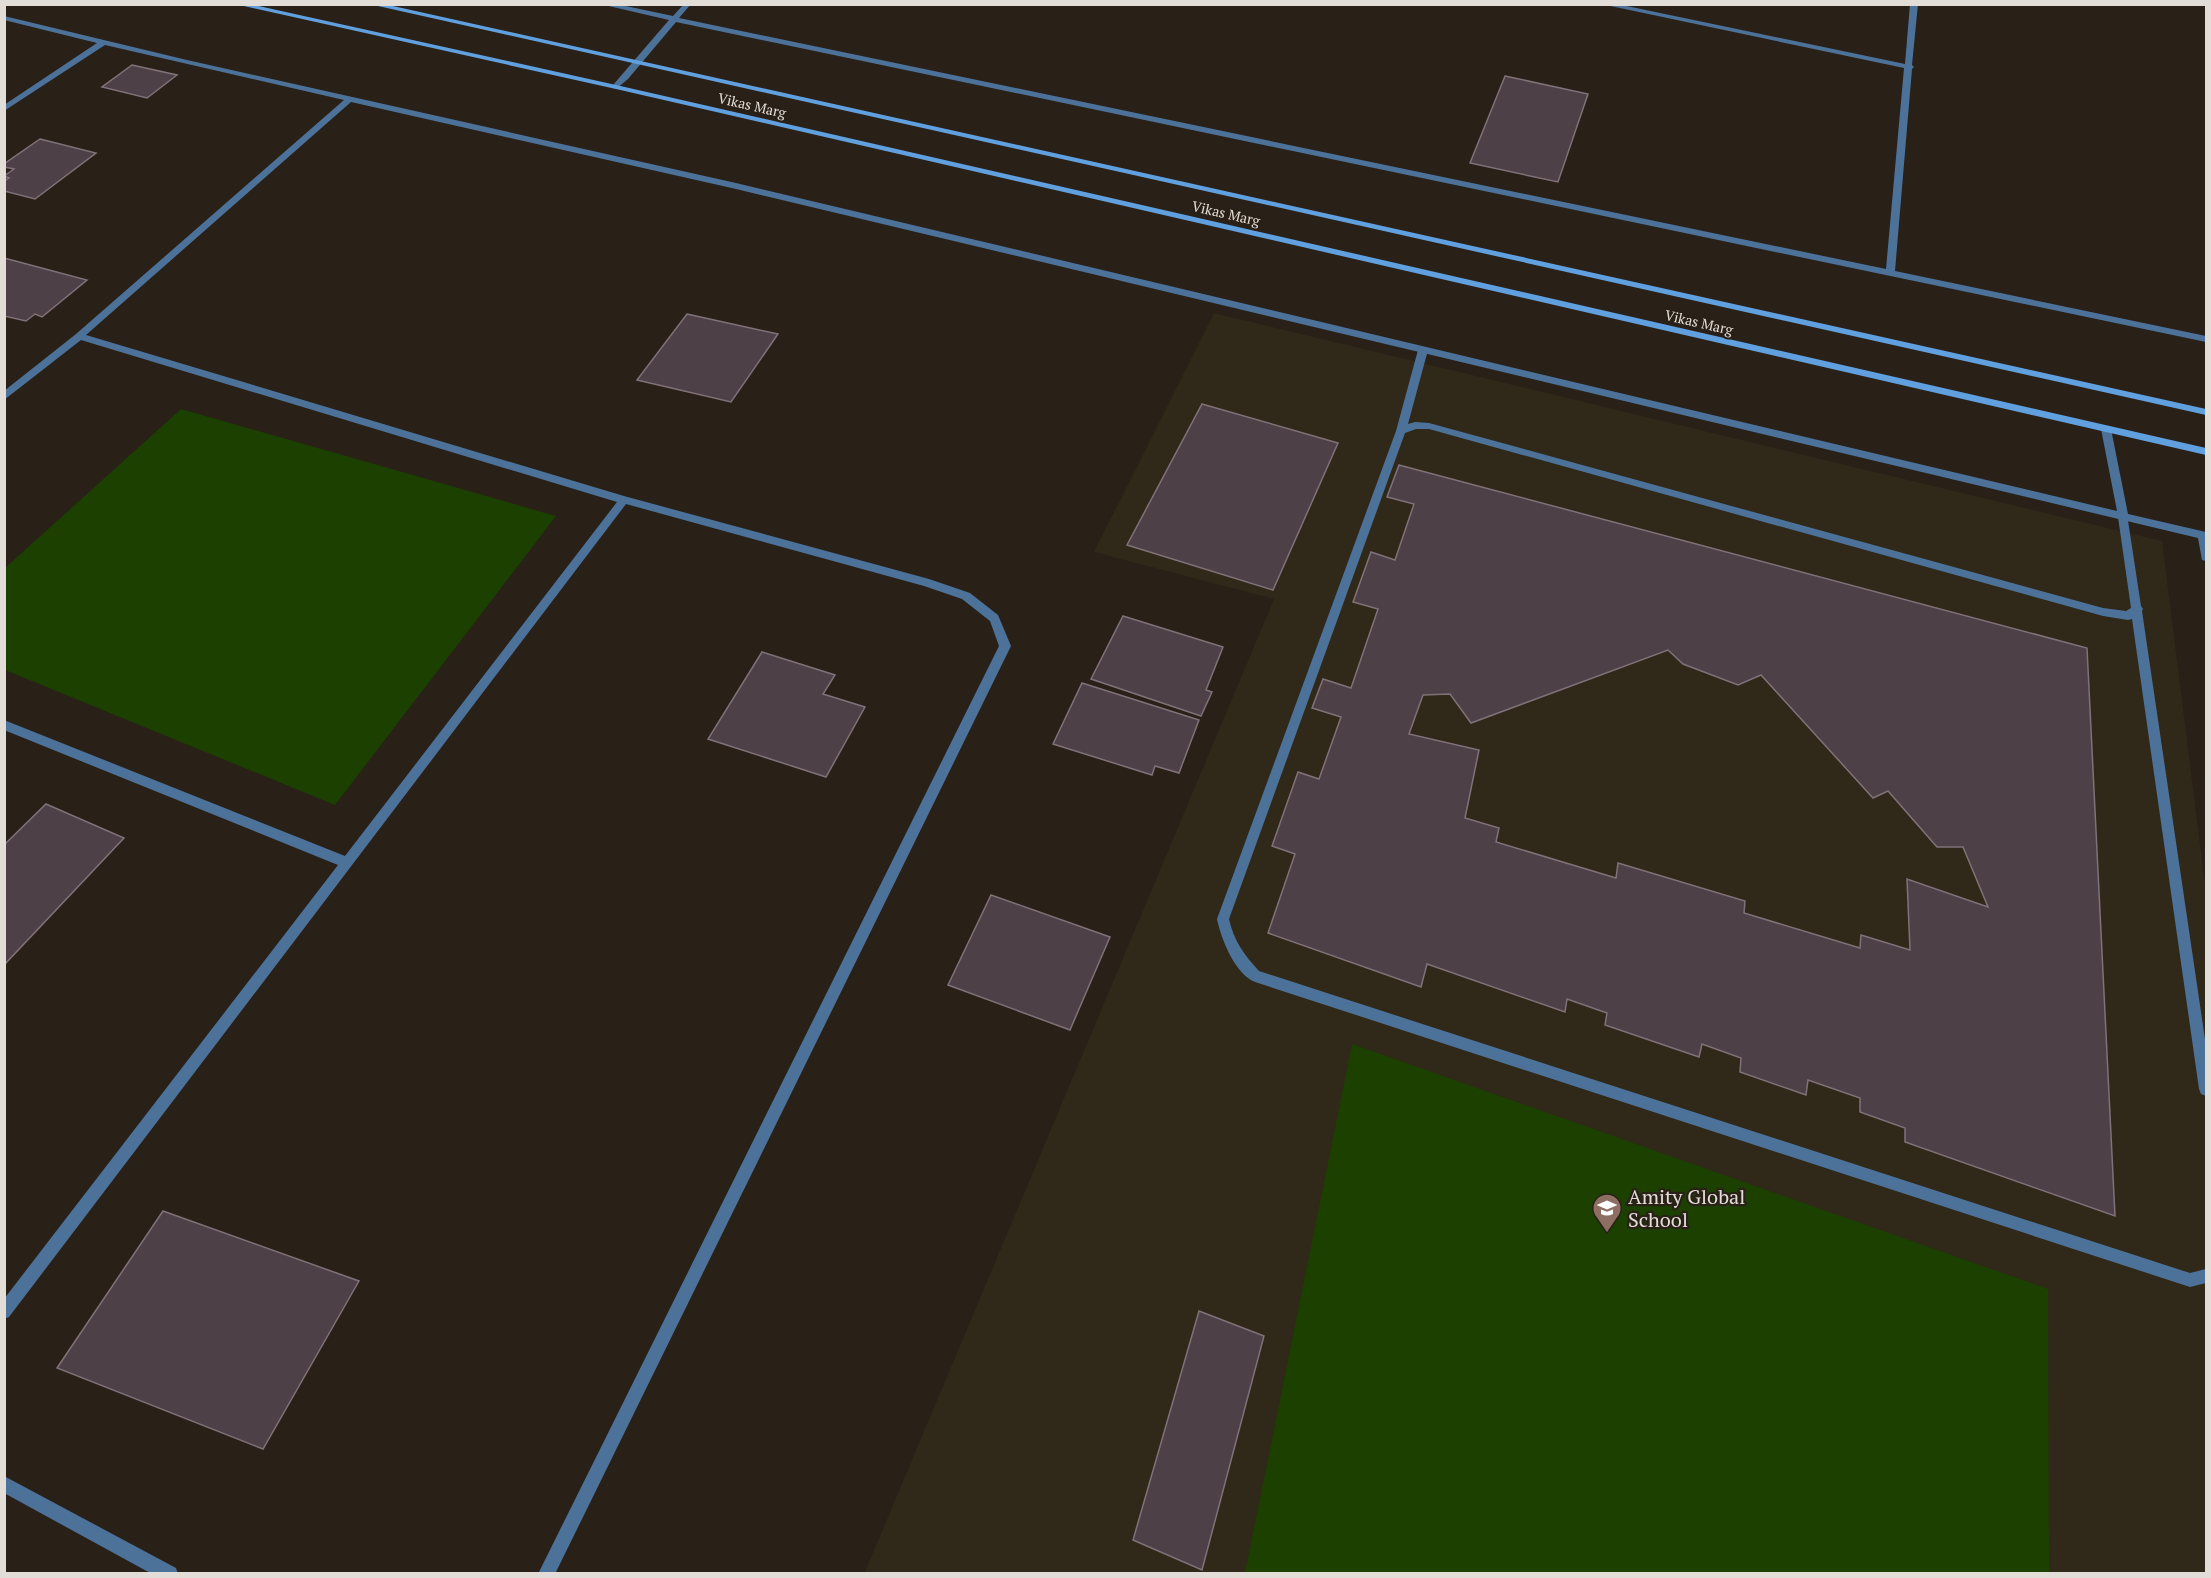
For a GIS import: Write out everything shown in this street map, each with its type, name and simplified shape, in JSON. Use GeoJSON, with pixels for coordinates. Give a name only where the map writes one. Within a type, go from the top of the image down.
{"type":"FeatureCollection","features":[{"type":"Feature","properties":{"kind":"main road","name":"Vikas Marg"},"geometry":{"type":"LineString","coordinates":[[238,4],[616,87],[2206,452]]}},
{"type":"Feature","properties":{"kind":"main road","name":"Vikas Marg"},"geometry":{"type":"LineString","coordinates":[[372,4],[2206,412]]}},
{"type":"Feature","properties":{"kind":"street"},"geometry":{"type":"LineString","coordinates":[[603,4],[673,21],[2206,339]]}},
{"type":"Feature","properties":{"kind":"street"},"geometry":{"type":"LineString","coordinates":[[616,87],[638,65],[688,4]]}},
{"type":"Feature","properties":{"kind":"street"},"geometry":{"type":"LineString","coordinates":[[1604,4],[1910,67]]}},
{"type":"Feature","properties":{"kind":"street"},"geometry":{"type":"LineString","coordinates":[[1890,272],[1914,4]]}},
{"type":"Feature","properties":{"kind":"street"},"geometry":{"type":"LineString","coordinates":[[4,18],[350,100],[727,184],[2205,536],[2206,557]]}},
{"type":"Feature","properties":{"kind":"street"},"geometry":{"type":"LineString","coordinates":[[4,109],[103,43]]}},
{"type":"Feature","properties":{"kind":"street"},"geometry":{"type":"LineString","coordinates":[[4,397],[79,336],[350,100]]}},
{"type":"Feature","properties":{"kind":"street"},"geometry":{"type":"LineString","coordinates":[[79,336],[624,500],[925,582],[966,596],[994,618],[1005,646],[546,1574]]}},
{"type":"Feature","properties":{"kind":"street"},"geometry":{"type":"LineString","coordinates":[[1423,350],[1401,431],[1223,919],[1226,935],[1235,955],[1255,976],[2178,1277],[2190,1280],[2206,1276]]}},
{"type":"Feature","properties":{"kind":"street"},"geometry":{"type":"LineString","coordinates":[[1401,431],[1415,425],[1429,426],[2103,612],[2128,616],[2138,609]]}},
{"type":"Feature","properties":{"kind":"street"},"geometry":{"type":"LineString","coordinates":[[2106,429],[2138,609],[2206,1089]]}},
{"type":"Feature","properties":{"kind":"street"},"geometry":{"type":"LineString","coordinates":[[4,1312],[624,500]]}},
{"type":"Feature","properties":{"kind":"street"},"geometry":{"type":"LineString","coordinates":[[4,725],[346,862]]}},
{"type":"Feature","properties":{"kind":"street"},"geometry":{"type":"LineString","coordinates":[[4,1484],[170,1574]]}},
{"type":"Feature","properties":{"kind":"shaded area","name":"Amity Global School"},"geometry":{"type":"Polygon","coordinates":[[[1214,313],[2162,541],[2206,892],[2206,1573],[864,1574],[1274,599],[1094,552],[1214,313]]]}},
{"type":"Feature","properties":{"kind":"green space"},"geometry":{"type":"Polygon","coordinates":[[[181,409],[556,516],[335,805],[5,670],[5,568],[181,409]]]}},
{"type":"Feature","properties":{"kind":"green space"},"geometry":{"type":"Polygon","coordinates":[[[1352,1044],[2048,1289],[2049,1573],[1245,1573],[1352,1044]]]}},
{"type":"Feature","properties":{"kind":"building"},"geometry":{"type":"Polygon","coordinates":[[[132,65],[177,75],[147,98],[102,87],[132,65]]]}},
{"type":"Feature","properties":{"kind":"building"},"geometry":{"type":"Polygon","coordinates":[[[1505,76],[1588,94],[1558,182],[1470,163],[1505,76]]]}},
{"type":"Feature","properties":{"kind":"building"},"geometry":{"type":"Polygon","coordinates":[[[40,139],[96,153],[35,199],[4,191],[4,181],[9,178],[4,176],[14,169],[4,167],[4,164],[40,139]]]}},
{"type":"Feature","properties":{"kind":"building"},"geometry":{"type":"Polygon","coordinates":[[[4,258],[87,280],[42,317],[35,314],[26,321],[4,316],[4,258]]]}},
{"type":"Feature","properties":{"kind":"building"},"geometry":{"type":"Polygon","coordinates":[[[687,314],[778,334],[731,402],[637,380],[687,314]]]}},
{"type":"Feature","properties":{"kind":"building"},"geometry":{"type":"Polygon","coordinates":[[[1202,404],[1338,443],[1273,590],[1127,545],[1202,404]]]}},
{"type":"Feature","properties":{"kind":"building"},"geometry":{"type":"Polygon","coordinates":[[[1399,465],[2087,648],[2115,1216],[1905,1142],[1905,1128],[1860,1112],[1860,1098],[1808,1080],[1806,1095],[1740,1072],[1741,1058],[1702,1044],[1699,1057],[1605,1025],[1607,1013],[1567,999],[1565,1012],[1427,964],[1421,987],[1268,933],[1295,854],[1272,846],[1298,772],[1319,779],[1341,717],[1312,708],[1323,679],[1351,688],[1378,609],[1353,602],[1371,552],[1395,560],[1414,504],[1387,497],[1399,465]],[[1668,650],[1471,723],[1450,694],[1423,695],[1409,734],[1479,750],[1465,818],[1499,828],[1496,842],[1616,878],[1618,863],[1745,901],[1744,913],[1860,948],[1861,935],[1910,950],[1907,879],[1988,907],[1963,847],[1937,847],[1888,791],[1873,798],[1761,675],[1738,685],[1683,664],[1668,650]]]}},
{"type":"Feature","properties":{"kind":"building"},"geometry":{"type":"Polygon","coordinates":[[[1123,616],[1223,647],[1206,690],[1212,692],[1201,716],[1091,679],[1123,616]]]}},
{"type":"Feature","properties":{"kind":"building"},"geometry":{"type":"Polygon","coordinates":[[[762,652],[835,675],[823,694],[865,707],[826,777],[708,739],[762,652]]]}},
{"type":"Feature","properties":{"kind":"building"},"geometry":{"type":"Polygon","coordinates":[[[1082,683],[1199,720],[1179,773],[1155,766],[1152,775],[1053,744],[1082,683]]]}},
{"type":"Feature","properties":{"kind":"building"},"geometry":{"type":"Polygon","coordinates":[[[46,804],[124,838],[4,965],[4,845],[46,804]]]}},
{"type":"Feature","properties":{"kind":"building"},"geometry":{"type":"Polygon","coordinates":[[[991,895],[1110,937],[1070,1030],[948,985],[991,895]]]}},
{"type":"Feature","properties":{"kind":"building"},"geometry":{"type":"Polygon","coordinates":[[[163,1211],[359,1281],[263,1449],[57,1368],[163,1211]]]}},
{"type":"Feature","properties":{"kind":"building"},"geometry":{"type":"Polygon","coordinates":[[[1199,1311],[1264,1336],[1202,1570],[1133,1540],[1199,1311]]]}},
{"type":"Feature","properties":{"kind":"place","name":"Amity Global School"},"geometry":{"type":"Point","coordinates":[1607,1234]}}]}
